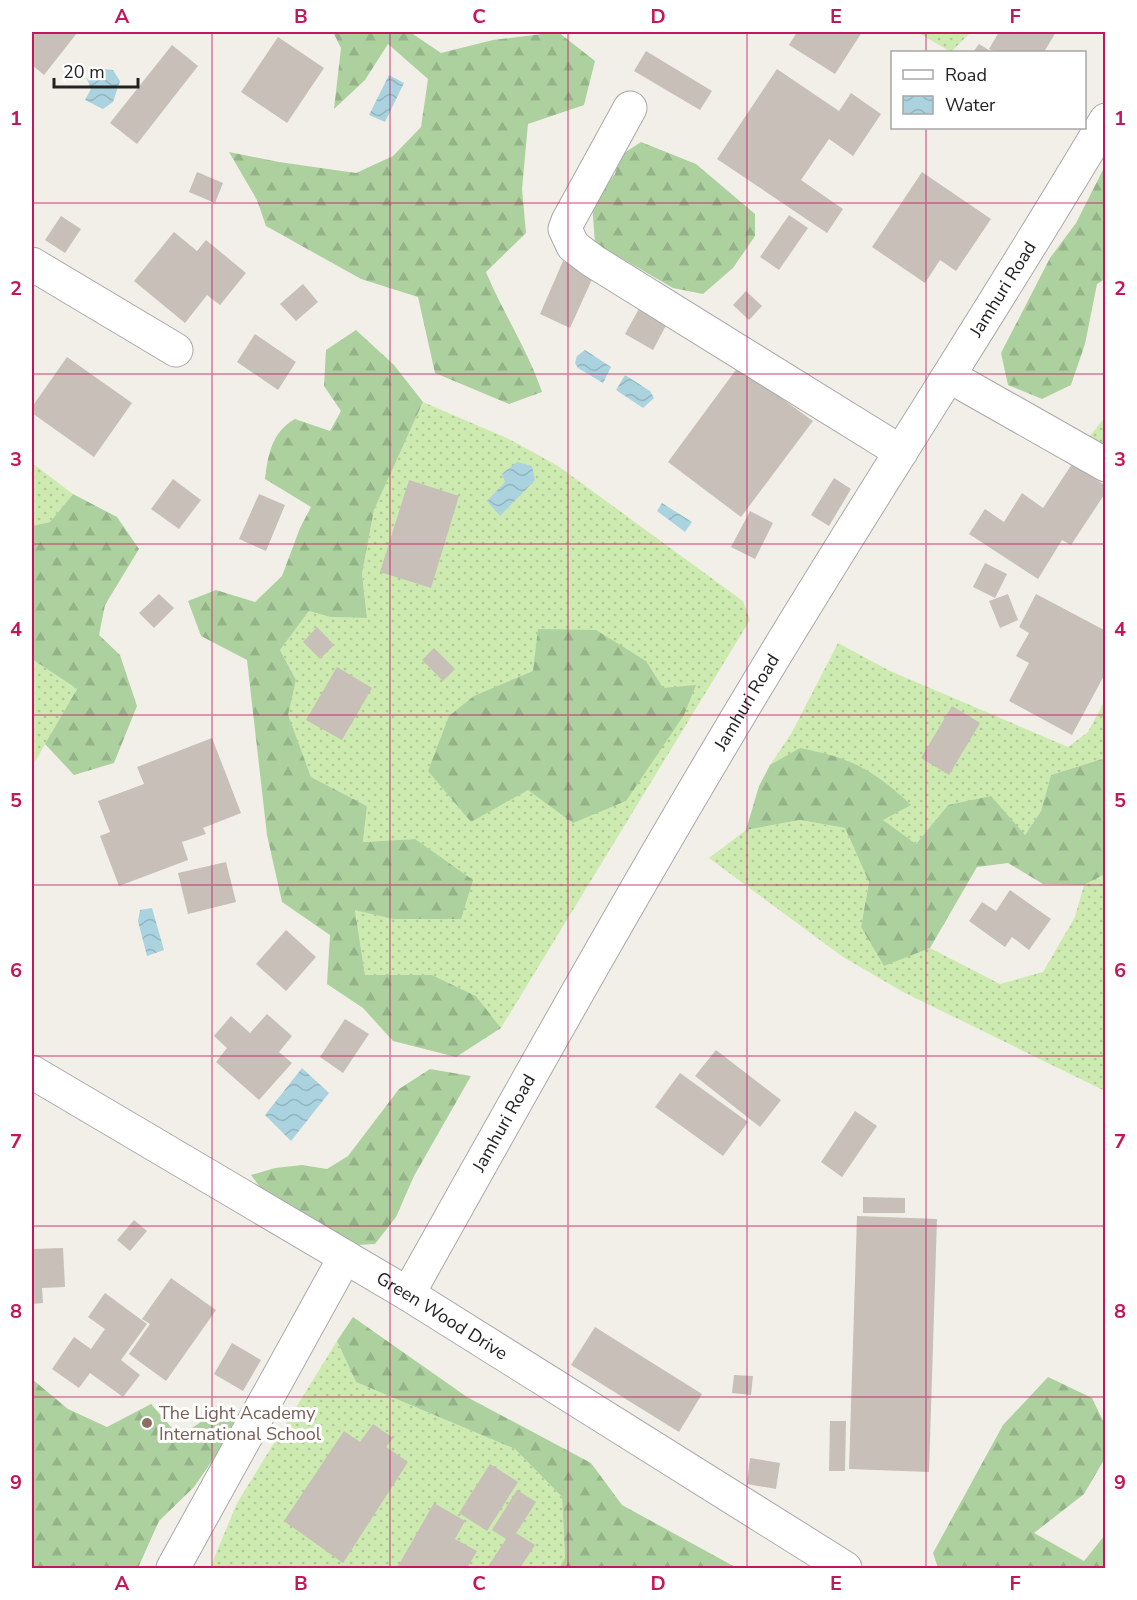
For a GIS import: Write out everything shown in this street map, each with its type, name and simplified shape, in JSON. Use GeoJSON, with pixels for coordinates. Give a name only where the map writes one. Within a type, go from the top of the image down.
{"type":"FeatureCollection","features":[{"type":"Feature","properties":{"kind":"street"},"geometry":{"type":"LineString","coordinates":[[630,108],[568,221],[565,229],[573,246],[592,261],[901,452]]}},
{"type":"Feature","properties":{"kind":"street","name":"Jamhuri Road"},"geometry":{"type":"LineString","coordinates":[[408,1294],[601,949],[812,595],[1106,120]]}},
{"type":"Feature","properties":{"kind":"street"},"geometry":{"type":"LineString","coordinates":[[32,264],[176,350]]}},
{"type":"Feature","properties":{"kind":"street"},"geometry":{"type":"LineString","coordinates":[[949,376],[1106,465]]}},
{"type":"Feature","properties":{"kind":"street","name":"Green Wood Drive"},"geometry":{"type":"LineString","coordinates":[[32,1072],[408,1294],[845,1569]]}},
{"type":"Feature","properties":{"kind":"street"},"geometry":{"type":"LineString","coordinates":[[173,1569],[345,1257]]}},
{"type":"Feature","properties":{"kind":"green space"},"geometry":{"type":"Polygon","coordinates":[[[333,32],[410,32],[441,53],[493,40],[558,32],[595,61],[584,105],[528,124],[522,189],[526,233],[486,272],[530,361],[542,392],[509,404],[435,373],[418,297],[361,279],[266,226],[257,200],[229,152],[356,173],[393,156],[421,127],[428,79],[388,44],[365,80],[334,109],[341,48],[333,32]]]}},
{"type":"Feature","properties":{"kind":"green space"},"geometry":{"type":"Polygon","coordinates":[[[917,32],[971,32],[949,51],[917,32]]]}},
{"type":"Feature","properties":{"kind":"green space"},"geometry":{"type":"Polygon","coordinates":[[[641,142],[696,164],[755,214],[755,236],[733,268],[703,294],[673,288],[595,243],[592,203],[615,174],[621,155],[641,142]]]}},
{"type":"Feature","properties":{"kind":"green space"},"geometry":{"type":"Polygon","coordinates":[[[1105,166],[1105,279],[1097,284],[1085,344],[1071,385],[1042,399],[1008,385],[1001,353],[1050,258],[1076,223],[1105,166]]]}},
{"type":"Feature","properties":{"kind":"green space"},"geometry":{"type":"Polygon","coordinates":[[[356,330],[394,365],[423,402],[374,510],[362,574],[367,618],[330,617],[309,611],[280,650],[296,680],[288,715],[311,777],[367,806],[363,842],[415,839],[473,880],[461,919],[393,919],[355,910],[365,975],[432,975],[476,996],[501,1028],[456,1057],[393,1041],[363,1008],[327,984],[330,935],[282,902],[267,835],[247,660],[201,636],[188,601],[216,590],[255,602],[282,576],[300,528],[311,507],[265,479],[272,444],[281,430],[295,419],[330,431],[341,411],[324,386],[326,350],[356,330]]]}},
{"type":"Feature","properties":{"kind":"green space"},"geometry":{"type":"Polygon","coordinates":[[[423,402],[509,439],[558,466],[743,601],[750,620],[501,1028],[476,996],[432,975],[365,975],[355,909],[393,919],[415,839],[363,842],[367,806],[311,777],[287,715],[296,680],[280,650],[309,611],[330,617],[367,618],[362,574],[374,510],[423,402]]]}},
{"type":"Feature","properties":{"kind":"green space"},"geometry":{"type":"Polygon","coordinates":[[[1105,417],[1105,446],[1089,437],[1105,417]]]}},
{"type":"Feature","properties":{"kind":"green space"},"geometry":{"type":"Polygon","coordinates":[[[32,463],[73,494],[50,522],[32,526],[32,463]]]}},
{"type":"Feature","properties":{"kind":"green space"},"geometry":{"type":"Polygon","coordinates":[[[73,494],[117,517],[139,549],[105,605],[99,635],[120,655],[137,706],[114,763],[74,775],[45,744],[77,689],[32,659],[32,526],[50,522],[73,494]]]}},
{"type":"Feature","properties":{"kind":"green space"},"geometry":{"type":"Polygon","coordinates":[[[538,629],[596,630],[646,661],[663,688],[696,685],[684,715],[626,801],[573,823],[528,790],[471,822],[428,771],[449,716],[474,696],[533,671],[538,629]]]}},
{"type":"Feature","properties":{"kind":"green space"},"geometry":{"type":"Polygon","coordinates":[[[838,643],[888,670],[1068,747],[1088,732],[1105,700],[1105,758],[1051,775],[1041,811],[1025,835],[948,805],[916,844],[882,820],[770,765],[791,734],[838,643]]]}},
{"type":"Feature","properties":{"kind":"green space"},"geometry":{"type":"Polygon","coordinates":[[[32,659],[77,689],[32,767],[32,659]]]}},
{"type":"Feature","properties":{"kind":"green space"},"geometry":{"type":"Polygon","coordinates":[[[800,748],[848,761],[885,782],[911,805],[883,820],[916,844],[948,805],[991,796],[1025,835],[1041,811],[1051,775],[1105,758],[1105,874],[1084,885],[1043,884],[1008,863],[977,867],[930,948],[884,966],[861,927],[869,882],[845,828],[800,820],[746,830],[759,786],[770,765],[800,748]]]}},
{"type":"Feature","properties":{"kind":"green space"},"geometry":{"type":"Polygon","coordinates":[[[800,820],[845,828],[869,882],[861,927],[884,965],[930,948],[1000,984],[1043,972],[1075,917],[1084,885],[1105,874],[1105,1091],[903,992],[843,957],[709,858],[746,830],[800,820]]]}},
{"type":"Feature","properties":{"kind":"green space"},"geometry":{"type":"Polygon","coordinates":[[[430,1069],[471,1076],[414,1176],[396,1217],[375,1244],[342,1246],[271,1202],[251,1175],[275,1168],[302,1165],[327,1169],[348,1156],[399,1089],[430,1069]]]}},
{"type":"Feature","properties":{"kind":"green space"},"geometry":{"type":"Polygon","coordinates":[[[353,1317],[467,1397],[591,1463],[622,1505],[737,1568],[559,1568],[565,1558],[562,1497],[515,1449],[356,1382],[337,1341],[353,1317]]]}},
{"type":"Feature","properties":{"kind":"green space"},"geometry":{"type":"Polygon","coordinates":[[[337,1341],[356,1382],[515,1449],[562,1497],[565,1558],[559,1568],[210,1568],[237,1503],[337,1341]]]}},
{"type":"Feature","properties":{"kind":"green space"},"geometry":{"type":"Polygon","coordinates":[[[1048,1377],[1092,1398],[1105,1425],[1105,1458],[1084,1494],[1034,1533],[1084,1561],[1105,1535],[1105,1566],[1103,1568],[938,1568],[933,1553],[1003,1425],[1048,1377]]]}},
{"type":"Feature","properties":{"kind":"green space"},"geometry":{"type":"Polygon","coordinates":[[[32,1379],[68,1409],[107,1427],[151,1404],[179,1436],[198,1424],[217,1406],[239,1422],[194,1487],[159,1521],[138,1568],[32,1568],[32,1379]]]}},
{"type":"Feature","properties":{"kind":"water"},"geometry":{"type":"Polygon","coordinates":[[[97,68],[113,70],[120,81],[113,102],[103,109],[85,100],[91,89],[87,79],[97,68]]]}},
{"type":"Feature","properties":{"kind":"water"},"geometry":{"type":"Polygon","coordinates":[[[389,75],[404,83],[385,122],[369,115],[389,75]]]}},
{"type":"Feature","properties":{"kind":"water"},"geometry":{"type":"Polygon","coordinates":[[[585,350],[611,367],[603,383],[578,368],[575,363],[577,356],[585,350]]]}},
{"type":"Feature","properties":{"kind":"water"},"geometry":{"type":"Polygon","coordinates":[[[625,375],[650,391],[654,398],[643,408],[616,390],[625,375]]]}},
{"type":"Feature","properties":{"kind":"water"},"geometry":{"type":"Polygon","coordinates":[[[517,462],[532,466],[535,480],[500,516],[487,501],[505,482],[502,474],[517,462]]]}},
{"type":"Feature","properties":{"kind":"water"},"geometry":{"type":"Polygon","coordinates":[[[662,503],[692,522],[685,532],[657,511],[662,503]]]}},
{"type":"Feature","properties":{"kind":"water"},"geometry":{"type":"Polygon","coordinates":[[[152,908],[164,950],[147,956],[138,921],[140,910],[152,908]]]}},
{"type":"Feature","properties":{"kind":"water"},"geometry":{"type":"Polygon","coordinates":[[[302,1068],[329,1093],[291,1141],[265,1115],[302,1068]]]}},
{"type":"Feature","properties":{"kind":"building"},"geometry":{"type":"Polygon","coordinates":[[[32,32],[77,33],[44,75],[32,65],[32,32]]]}},
{"type":"Feature","properties":{"kind":"building"},"geometry":{"type":"Polygon","coordinates":[[[797,32],[862,32],[835,74],[789,45],[797,32]]]}},
{"type":"Feature","properties":{"kind":"building"},"geometry":{"type":"Polygon","coordinates":[[[999,32],[1056,32],[1045,51],[994,51],[989,49],[999,32]]]}},
{"type":"Feature","properties":{"kind":"building"},"geometry":{"type":"Polygon","coordinates":[[[278,37],[324,68],[287,123],[241,92],[278,37]]]}},
{"type":"Feature","properties":{"kind":"building"},"geometry":{"type":"Polygon","coordinates":[[[979,44],[990,51],[974,51],[979,44]]]}},
{"type":"Feature","properties":{"kind":"building"},"geometry":{"type":"Polygon","coordinates":[[[172,45],[198,66],[137,144],[110,123],[172,45]]]}},
{"type":"Feature","properties":{"kind":"building"},"geometry":{"type":"Polygon","coordinates":[[[646,51],[712,91],[700,110],[634,71],[646,51]]]}},
{"type":"Feature","properties":{"kind":"building"},"geometry":{"type":"Polygon","coordinates":[[[777,69],[839,111],[851,93],[881,114],[853,156],[829,139],[801,180],[843,209],[827,233],[717,159],[777,69]]]}},
{"type":"Feature","properties":{"kind":"building"},"geometry":{"type":"Polygon","coordinates":[[[197,172],[223,183],[215,203],[189,192],[197,172]]]}},
{"type":"Feature","properties":{"kind":"building"},"geometry":{"type":"Polygon","coordinates":[[[922,172],[991,219],[956,271],[940,260],[925,283],[872,247],[922,172]]]}},
{"type":"Feature","properties":{"kind":"building"},"geometry":{"type":"Polygon","coordinates":[[[789,215],[808,228],[779,270],[760,257],[789,215]]]}},
{"type":"Feature","properties":{"kind":"building"},"geometry":{"type":"Polygon","coordinates":[[[61,216],[81,229],[65,253],[45,240],[61,216]]]}},
{"type":"Feature","properties":{"kind":"building"},"geometry":{"type":"Polygon","coordinates":[[[174,232],[197,251],[206,240],[246,273],[220,305],[207,295],[185,323],[134,281],[174,232]]]}},
{"type":"Feature","properties":{"kind":"building"},"geometry":{"type":"Polygon","coordinates":[[[563,261],[594,275],[570,328],[540,314],[563,261]]]}},
{"type":"Feature","properties":{"kind":"building"},"geometry":{"type":"Polygon","coordinates":[[[303,284],[318,302],[296,321],[280,304],[303,284]]]}},
{"type":"Feature","properties":{"kind":"building"},"geometry":{"type":"Polygon","coordinates":[[[746,291],[762,306],[749,320],[733,305],[746,291]]]}},
{"type":"Feature","properties":{"kind":"building"},"geometry":{"type":"Polygon","coordinates":[[[641,305],[669,320],[653,350],[625,334],[641,305]]]}},
{"type":"Feature","properties":{"kind":"building"},"geometry":{"type":"Polygon","coordinates":[[[255,334],[296,362],[278,390],[237,362],[255,334]]]}},
{"type":"Feature","properties":{"kind":"building"},"geometry":{"type":"Polygon","coordinates":[[[67,357],[132,403],[94,457],[32,413],[32,407],[67,357]]]}},
{"type":"Feature","properties":{"kind":"building"},"geometry":{"type":"Polygon","coordinates":[[[738,367],[813,421],[741,517],[668,462],[738,367]]]}},
{"type":"Feature","properties":{"kind":"building"},"geometry":{"type":"Polygon","coordinates":[[[1072,464],[1106,486],[1106,492],[1071,545],[1062,540],[1038,579],[969,534],[985,509],[1004,522],[1022,493],[1043,508],[1072,464]]]}},
{"type":"Feature","properties":{"kind":"building"},"geometry":{"type":"Polygon","coordinates":[[[834,478],[851,489],[829,526],[811,515],[834,478]]]}},
{"type":"Feature","properties":{"kind":"building"},"geometry":{"type":"Polygon","coordinates":[[[173,479],[201,500],[179,529],[151,509],[173,479]]]}},
{"type":"Feature","properties":{"kind":"building"},"geometry":{"type":"Polygon","coordinates":[[[409,480],[459,496],[431,588],[380,572],[409,480]]]}},
{"type":"Feature","properties":{"kind":"building"},"geometry":{"type":"Polygon","coordinates":[[[259,494],[285,505],[266,551],[239,539],[259,494]]]}},
{"type":"Feature","properties":{"kind":"building"},"geometry":{"type":"Polygon","coordinates":[[[750,511],[773,523],[755,559],[731,547],[750,511]]]}},
{"type":"Feature","properties":{"kind":"building"},"geometry":{"type":"Polygon","coordinates":[[[985,563],[1007,574],[995,598],[973,587],[985,563]]]}},
{"type":"Feature","properties":{"kind":"building"},"geometry":{"type":"Polygon","coordinates":[[[159,594],[174,608],[154,628],[139,613],[159,594]]]}},
{"type":"Feature","properties":{"kind":"building"},"geometry":{"type":"Polygon","coordinates":[[[1008,594],[1018,620],[1000,628],[989,601],[1008,594]]]}},
{"type":"Feature","properties":{"kind":"building"},"geometry":{"type":"Polygon","coordinates":[[[1036,594],[1106,631],[1106,672],[1072,735],[1009,701],[1029,663],[1016,656],[1029,633],[1019,627],[1036,594]]]}},
{"type":"Feature","properties":{"kind":"building"},"geometry":{"type":"Polygon","coordinates":[[[317,627],[334,645],[320,659],[303,642],[317,627]]]}},
{"type":"Feature","properties":{"kind":"building"},"geometry":{"type":"Polygon","coordinates":[[[434,648],[455,669],[443,681],[422,660],[434,648]]]}},
{"type":"Feature","properties":{"kind":"building"},"geometry":{"type":"Polygon","coordinates":[[[337,667],[372,688],[342,740],[306,720],[337,667]]]}},
{"type":"Feature","properties":{"kind":"building"},"geometry":{"type":"Polygon","coordinates":[[[952,706],[980,723],[949,775],[921,758],[952,706]]]}},
{"type":"Feature","properties":{"kind":"building"},"geometry":{"type":"Polygon","coordinates":[[[212,738],[241,813],[203,828],[206,834],[182,842],[188,860],[119,886],[100,836],[110,832],[98,801],[144,784],[137,767],[212,738]]]}},
{"type":"Feature","properties":{"kind":"building"},"geometry":{"type":"Polygon","coordinates":[[[226,862],[236,902],[188,914],[178,873],[226,862]]]}},
{"type":"Feature","properties":{"kind":"building"},"geometry":{"type":"Polygon","coordinates":[[[1010,890],[1051,919],[1029,950],[1012,937],[1005,947],[969,921],[982,902],[996,911],[1010,890]]]}},
{"type":"Feature","properties":{"kind":"building"},"geometry":{"type":"Polygon","coordinates":[[[286,930],[316,957],[286,991],[256,964],[286,930]]]}},
{"type":"Feature","properties":{"kind":"building"},"geometry":{"type":"Polygon","coordinates":[[[267,1014],[292,1036],[279,1052],[292,1063],[259,1100],[216,1062],[227,1048],[214,1036],[231,1016],[250,1033],[267,1014]]]}},
{"type":"Feature","properties":{"kind":"building"},"geometry":{"type":"Polygon","coordinates":[[[345,1019],[369,1034],[343,1073],[320,1057],[345,1019]]]}},
{"type":"Feature","properties":{"kind":"building"},"geometry":{"type":"Polygon","coordinates":[[[716,1050],[781,1100],[760,1127],[695,1076],[716,1050]]]}},
{"type":"Feature","properties":{"kind":"building"},"geometry":{"type":"Polygon","coordinates":[[[680,1073],[748,1122],[723,1156],[655,1107],[680,1073]]]}},
{"type":"Feature","properties":{"kind":"building"},"geometry":{"type":"Polygon","coordinates":[[[855,1111],[877,1126],[842,1177],[821,1162],[855,1111]]]}},
{"type":"Feature","properties":{"kind":"building"},"geometry":{"type":"Polygon","coordinates":[[[863,1197],[905,1198],[905,1213],[863,1213],[863,1197]]]}},
{"type":"Feature","properties":{"kind":"building"},"geometry":{"type":"Polygon","coordinates":[[[857,1216],[937,1219],[929,1472],[849,1469],[857,1216]]]}},
{"type":"Feature","properties":{"kind":"building"},"geometry":{"type":"Polygon","coordinates":[[[134,1220],[147,1231],[130,1251],[117,1240],[134,1220]]]}},
{"type":"Feature","properties":{"kind":"building"},"geometry":{"type":"Polygon","coordinates":[[[63,1248],[65,1287],[42,1288],[43,1303],[32,1304],[32,1249],[63,1248]]]}},
{"type":"Feature","properties":{"kind":"building"},"geometry":{"type":"Polygon","coordinates":[[[171,1278],[216,1310],[166,1381],[129,1354],[150,1324],[142,1319],[171,1278]]]}},
{"type":"Feature","properties":{"kind":"building"},"geometry":{"type":"Polygon","coordinates":[[[105,1293],[147,1324],[121,1360],[140,1375],[123,1397],[90,1373],[79,1388],[52,1369],[74,1337],[91,1349],[105,1329],[88,1317],[105,1293]]]}},
{"type":"Feature","properties":{"kind":"building"},"geometry":{"type":"Polygon","coordinates":[[[595,1327],[702,1394],[679,1432],[571,1365],[595,1327]]]}},
{"type":"Feature","properties":{"kind":"building"},"geometry":{"type":"Polygon","coordinates":[[[232,1343],[261,1360],[243,1391],[214,1374],[232,1343]]]}},
{"type":"Feature","properties":{"kind":"building"},"geometry":{"type":"Polygon","coordinates":[[[734,1375],[753,1376],[751,1395],[732,1393],[734,1375]]]}},
{"type":"Feature","properties":{"kind":"building"},"geometry":{"type":"Polygon","coordinates":[[[830,1421],[846,1421],[845,1471],[829,1471],[830,1421]]]}},
{"type":"Feature","properties":{"kind":"building"},"geometry":{"type":"Polygon","coordinates":[[[373,1424],[393,1438],[386,1447],[408,1462],[343,1563],[284,1521],[344,1431],[360,1442],[373,1424]]]}},
{"type":"Feature","properties":{"kind":"building"},"geometry":{"type":"Polygon","coordinates":[[[750,1458],[780,1463],[776,1489],[747,1484],[750,1458]]]}},
{"type":"Feature","properties":{"kind":"building"},"geometry":{"type":"Polygon","coordinates":[[[490,1464],[518,1482],[487,1531],[459,1513],[490,1464]]]}},
{"type":"Feature","properties":{"kind":"building"},"geometry":{"type":"Polygon","coordinates":[[[517,1490],[536,1502],[516,1533],[535,1545],[520,1568],[487,1568],[506,1539],[492,1530],[517,1490]]]}},
{"type":"Feature","properties":{"kind":"building"},"geometry":{"type":"Polygon","coordinates":[[[434,1503],[465,1521],[455,1539],[477,1551],[467,1568],[397,1568],[434,1503]]]}},
{"type":"Feature","properties":{"kind":"place","name":"The Light Academy International School"},"geometry":{"type":"Point","coordinates":[147,1423]}}]}
